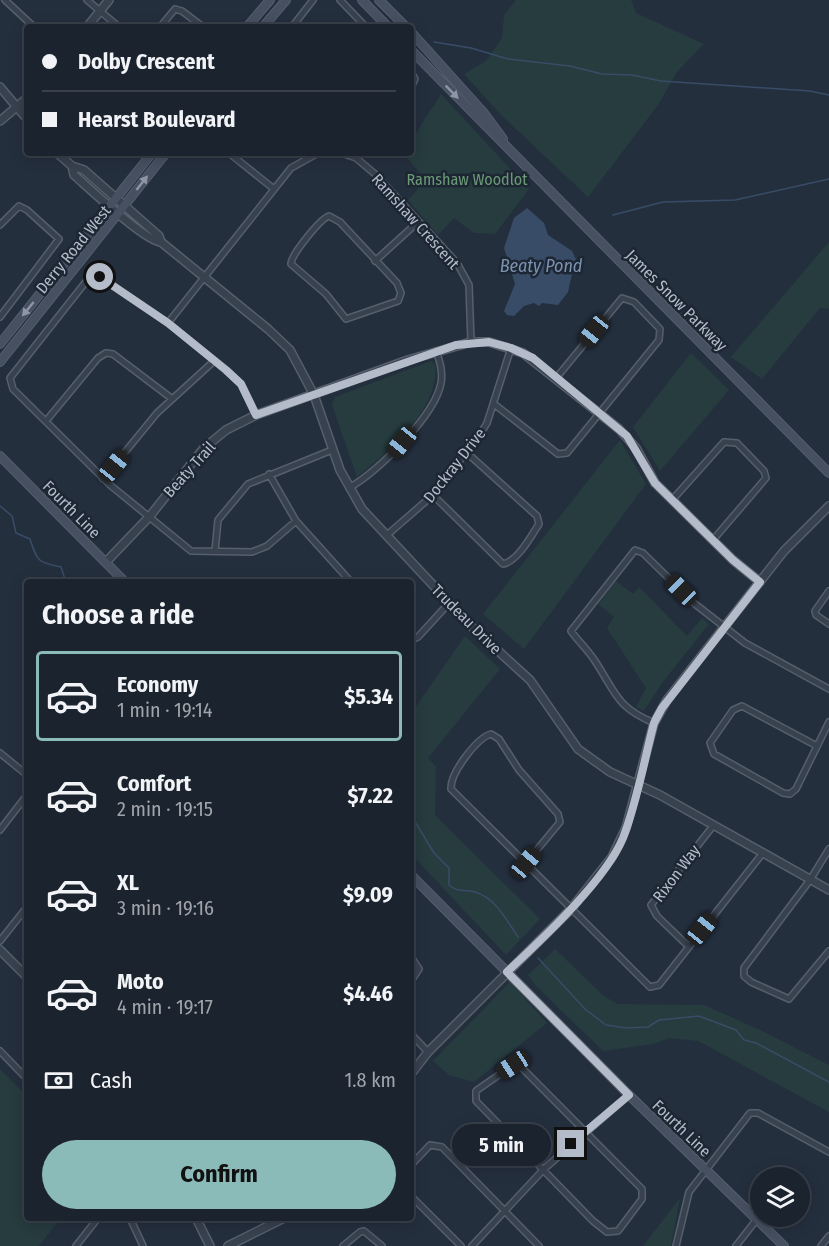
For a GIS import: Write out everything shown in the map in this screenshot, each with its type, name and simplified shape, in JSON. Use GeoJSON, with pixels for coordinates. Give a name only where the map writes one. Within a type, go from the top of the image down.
{"type":"FeatureCollection","features":[{"type":"Feature","properties":{"kind":"main road"},"geometry":{"type":"LineString","coordinates":[[250,24],[270,0]]}},
{"type":"Feature","properties":{"kind":"main road"},"geometry":{"type":"LineString","coordinates":[[266,24],[286,0]]}},
{"type":"Feature","properties":{"kind":"main road"},"geometry":{"type":"LineString","coordinates":[[362,0],[385,24]]}},
{"type":"Feature","properties":{"kind":"main road"},"geometry":{"type":"LineString","coordinates":[[379,0],[403,24]]}},
{"type":"Feature","properties":{"kind":"main road","name":"James Snow Parkway"},"geometry":{"type":"LineString","coordinates":[[414,35],[483,112],[501,134],[506,146]]}},
{"type":"Feature","properties":{"kind":"main road","name":"James Snow Parkway"},"geometry":{"type":"LineString","coordinates":[[414,53],[829,473]]}},
{"type":"Feature","properties":{"kind":"main road","name":"Derry Road West"},"geometry":{"type":"LineString","coordinates":[[0,344],[150,156]]}},
{"type":"Feature","properties":{"kind":"main road","name":"Derry Road West"},"geometry":{"type":"LineString","coordinates":[[0,362],[164,156]]}},
{"type":"Feature","properties":{"kind":"main road","name":"Fourth Line"},"geometry":{"type":"LineString","coordinates":[[0,456],[123,579]]}},
{"type":"Feature","properties":{"kind":"main road","name":"Fourth Line"},"geometry":{"type":"LineString","coordinates":[[414,878],[629,1095],[750,1212]]}},
{"type":"Feature","properties":{"kind":"main road","name":"Fourth Line"},"geometry":{"type":"LineString","coordinates":[[765,1227],[784,1246]]}},
{"type":"Feature","properties":{"kind":"street"},"geometry":{"type":"LineString","coordinates":[[5,0],[31,24]]}},
{"type":"Feature","properties":{"kind":"street"},"geometry":{"type":"LineString","coordinates":[[87,0],[116,24]]}},
{"type":"Feature","properties":{"kind":"street"},"geometry":{"type":"LineString","coordinates":[[89,24],[109,0]]}},
{"type":"Feature","properties":{"kind":"street"},"geometry":{"type":"LineString","coordinates":[[294,24],[313,0]]}},
{"type":"Feature","properties":{"kind":"street"},"geometry":{"type":"LineString","coordinates":[[340,0],[363,24]]}},
{"type":"Feature","properties":{"kind":"street"},"geometry":{"type":"LineString","coordinates":[[162,24],[175,9],[182,11],[199,24]]}},
{"type":"Feature","properties":{"kind":"street"},"geometry":{"type":"LineString","coordinates":[[0,87],[24,115]]}},
{"type":"Feature","properties":{"kind":"street"},"geometry":{"type":"LineString","coordinates":[[0,121],[24,100]]}},
{"type":"Feature","properties":{"kind":"street","name":"Trudeau Drive"},"geometry":{"type":"LineString","coordinates":[[60,156],[72,166],[84,170],[159,236],[161,242],[283,342],[296,359],[314,395],[332,450],[349,488],[362,509],[450,602],[530,680],[574,745],[595,764],[713,825],[829,890]]}},
{"type":"Feature","properties":{"kind":"street"},"geometry":{"type":"LineString","coordinates":[[233,156],[274,189]]}},
{"type":"Feature","properties":{"kind":"street"},"geometry":{"type":"LineString","coordinates":[[168,323],[291,168],[307,156]]}},
{"type":"Feature","properties":{"kind":"street","name":"Ramshaw Crescent"},"geometry":{"type":"LineString","coordinates":[[358,156],[456,263],[466,277],[470,298],[471,342]]}},
{"type":"Feature","properties":{"kind":"street","name":"Trudeau Drive"},"geometry":{"type":"LineString","coordinates":[[72,166],[74,175],[110,206],[154,242],[161,242]]}},
{"type":"Feature","properties":{"kind":"street"},"geometry":{"type":"LineString","coordinates":[[0,225],[19,206],[34,215],[60,239],[0,317]]}},
{"type":"Feature","properties":{"kind":"street"},"geometry":{"type":"LineString","coordinates":[[329,216],[337,219],[375,261],[397,283],[401,290],[400,298],[350,319],[344,317],[326,294],[290,262],[321,221],[329,216]]}},
{"type":"Feature","properties":{"kind":"street"},"geometry":{"type":"LineString","coordinates":[[375,261],[418,222]]}},
{"type":"Feature","properties":{"kind":"street"},"geometry":{"type":"LineString","coordinates":[[256,415],[241,384],[168,323],[100,277],[88,279],[10,378],[13,389],[103,478],[191,551],[260,550],[296,521]]}},
{"type":"Feature","properties":{"kind":"street"},"geometry":{"type":"LineString","coordinates":[[494,404],[560,455],[567,453],[661,336],[660,329],[634,302],[626,297],[618,301],[556,377]]}},
{"type":"Feature","properties":{"kind":"street","name":"Beaty Trail"},"geometry":{"type":"LineString","coordinates":[[106,562],[150,516],[203,449],[226,430],[256,415],[436,351],[471,342],[511,348],[533,358],[600,413],[627,436],[655,483],[760,582]]}},
{"type":"Feature","properties":{"kind":"street","name":"Dockray Drive"},"geometry":{"type":"LineString","coordinates":[[387,535],[433,495],[487,423],[511,348]]}},
{"type":"Feature","properties":{"kind":"street"},"geometry":{"type":"LineString","coordinates":[[349,488],[393,454],[432,404],[442,378],[436,351]]}},
{"type":"Feature","properties":{"kind":"street"},"geometry":{"type":"LineString","coordinates":[[46,422],[98,358],[106,353],[113,354],[171,398]]}},
{"type":"Feature","properties":{"kind":"street"},"geometry":{"type":"LineString","coordinates":[[103,478],[171,398],[214,361]]}},
{"type":"Feature","properties":{"kind":"street"},"geometry":{"type":"LineString","coordinates":[[672,499],[720,446],[728,441],[737,443],[764,471],[766,478],[713,540]]}},
{"type":"Feature","properties":{"kind":"street"},"geometry":{"type":"LineString","coordinates":[[215,551],[218,520],[248,484],[332,450]]}},
{"type":"Feature","properties":{"kind":"street"},"geometry":{"type":"LineString","coordinates":[[433,495],[503,564],[511,561],[532,534],[539,524],[537,516],[466,452]]}},
{"type":"Feature","properties":{"kind":"street"},"geometry":{"type":"LineString","coordinates":[[269,474],[296,521],[348,579]]}},
{"type":"Feature","properties":{"kind":"street"},"geometry":{"type":"LineString","coordinates":[[414,1070],[428,1052],[571,909],[618,848],[638,786],[654,723],[672,693],[791,544],[829,506]]}},
{"type":"Feature","properties":{"kind":"street"},"geometry":{"type":"LineString","coordinates":[[654,723],[632,713],[619,701],[593,658],[571,631],[575,623],[635,550],[643,553],[695,604],[745,643],[829,689]]}},
{"type":"Feature","properties":{"kind":"street"},"geometry":{"type":"LineString","coordinates":[[829,591],[815,611],[816,615],[829,624]]}},
{"type":"Feature","properties":{"kind":"street"},"geometry":{"type":"LineString","coordinates":[[414,639],[450,602]]}},
{"type":"Feature","properties":{"kind":"street"},"geometry":{"type":"LineString","coordinates":[[816,747],[741,706],[733,710],[710,744],[717,755],[787,794],[796,789],[829,722]]}},
{"type":"Feature","properties":{"kind":"street"},"geometry":{"type":"LineString","coordinates":[[526,863],[560,822],[558,814],[519,770],[499,739],[491,734],[482,739],[454,772],[451,789],[650,987],[659,985],[762,854]]}},
{"type":"Feature","properties":{"kind":"street"},"geometry":{"type":"LineString","coordinates":[[0,753],[24,773]]}},
{"type":"Feature","properties":{"kind":"street"},"geometry":{"type":"LineString","coordinates":[[0,830],[24,799]]}},
{"type":"Feature","properties":{"kind":"street","name":"Rixon Way"},"geometry":{"type":"LineString","coordinates":[[688,946],[657,916],[651,905],[713,825]]}},
{"type":"Feature","properties":{"kind":"street"},"geometry":{"type":"LineString","coordinates":[[829,849],[810,880],[744,968],[744,976],[751,982],[789,999],[829,951]]}},
{"type":"Feature","properties":{"kind":"street"},"geometry":{"type":"LineString","coordinates":[[0,941],[24,911]]}},
{"type":"Feature","properties":{"kind":"street"},"geometry":{"type":"LineString","coordinates":[[0,950],[24,975]]}},
{"type":"Feature","properties":{"kind":"street"},"geometry":{"type":"LineString","coordinates":[[414,962],[419,969],[414,976]]}},
{"type":"Feature","properties":{"kind":"street"},"geometry":{"type":"LineString","coordinates":[[414,1038],[428,1052]]}},
{"type":"Feature","properties":{"kind":"street"},"geometry":{"type":"LineString","coordinates":[[0,1051],[24,1076]]}},
{"type":"Feature","properties":{"kind":"street"},"geometry":{"type":"LineString","coordinates":[[513,1065],[519,1065],[642,1189],[642,1199],[618,1231],[607,1232],[544,1169],[476,1101],[475,1097],[480,1088],[513,1065]]}},
{"type":"Feature","properties":{"kind":"street"},"geometry":{"type":"LineString","coordinates":[[472,1246],[544,1169],[584,1131],[629,1095]]}},
{"type":"Feature","properties":{"kind":"street"},"geometry":{"type":"LineString","coordinates":[[676,1246],[685,1204],[705,1169],[745,1116],[753,1112],[829,1152]]}},
{"type":"Feature","properties":{"kind":"street"},"geometry":{"type":"LineString","coordinates":[[414,1162],[426,1148],[438,1145],[539,1246]]}},
{"type":"Feature","properties":{"kind":"street"},"geometry":{"type":"LineString","coordinates":[[414,1199],[461,1246]]}},
{"type":"Feature","properties":{"kind":"street"},"geometry":{"type":"LineString","coordinates":[[76,1246],[96,1221]]}},
{"type":"Feature","properties":{"kind":"street"},"geometry":{"type":"LineString","coordinates":[[131,1221],[143,1246]]}},
{"type":"Feature","properties":{"kind":"street"},"geometry":{"type":"LineString","coordinates":[[198,1221],[210,1246]]}},
{"type":"Feature","properties":{"kind":"street"},"geometry":{"type":"LineString","coordinates":[[228,1246],[278,1221]]}},
{"type":"Feature","properties":{"kind":"street"},"geometry":{"type":"LineString","coordinates":[[736,1246],[751,1227]]}},
{"type":"Feature","properties":{"kind":"street"},"geometry":{"type":"LineString","coordinates":[[344,1246],[364,1231],[382,1246]]}},
{"type":"Feature","properties":{"kind":"street"},"geometry":{"type":"LineString","coordinates":[[821,1246],[829,1236]]}},
{"type":"Feature","properties":{"kind":"green space"},"geometry":{"type":"Polygon","coordinates":[[[516,0],[631,0],[636,13],[704,44],[677,72],[658,105],[588,197],[500,114],[464,74],[486,61],[502,38],[504,15],[516,0]]]}},
{"type":"Feature","properties":{"kind":"green space","name":"Ramshaw Woodlot"},"geometry":{"type":"Polygon","coordinates":[[[441,94],[529,189],[495,234],[474,233],[454,218],[438,235],[408,200],[426,180],[406,156],[414,156],[414,138],[441,94]]]}},
{"type":"Feature","properties":{"kind":"green space"},"geometry":{"type":"Polygon","coordinates":[[[829,242],[829,309],[820,308],[762,379],[731,357],[829,242]]]}},
{"type":"Feature","properties":{"kind":"green space"},"geometry":{"type":"Polygon","coordinates":[[[691,353],[729,390],[660,471],[633,427],[691,353]]]}},
{"type":"Feature","properties":{"kind":"green space"},"geometry":{"type":"Polygon","coordinates":[[[431,361],[435,364],[435,380],[422,412],[397,442],[357,477],[332,405],[335,397],[431,361]]]}},
{"type":"Feature","properties":{"kind":"green space"},"geometry":{"type":"Polygon","coordinates":[[[620,440],[646,484],[524,649],[483,614],[620,440]]]}},
{"type":"Feature","properties":{"kind":"green space"},"geometry":{"type":"Polygon","coordinates":[[[616,581],[633,594],[639,587],[687,636],[702,618],[709,624],[662,683],[644,711],[636,707],[646,688],[607,628],[614,617],[598,604],[616,581]]]}},
{"type":"Feature","properties":{"kind":"green space"},"geometry":{"type":"Polygon","coordinates":[[[465,636],[500,669],[428,758],[436,767],[435,815],[540,919],[506,955],[414,857],[414,688],[417,691],[415,708],[465,636]]]}},
{"type":"Feature","properties":{"kind":"green space"},"geometry":{"type":"Polygon","coordinates":[[[555,949],[605,997],[618,1004],[704,1005],[829,1065],[829,1112],[698,1041],[669,1038],[654,1044],[603,1051],[536,986],[528,975],[555,949]]]}},
{"type":"Feature","properties":{"kind":"green space"},"geometry":{"type":"Polygon","coordinates":[[[510,982],[547,1023],[474,1082],[449,1075],[433,1061],[510,982]]]}},
{"type":"Feature","properties":{"kind":"green space"},"geometry":{"type":"Polygon","coordinates":[[[0,1069],[24,1093],[24,1221],[59,1221],[39,1246],[0,1246],[0,1069]]]}},
{"type":"Feature","properties":{"kind":"green space"},"geometry":{"type":"Polygon","coordinates":[[[680,1198],[671,1246],[643,1246],[680,1198]]]}},
{"type":"Feature","properties":{"kind":"water","name":"Beaty Pond"},"geometry":{"type":"Polygon","coordinates":[[[527,208],[544,223],[548,235],[572,251],[580,268],[572,274],[568,292],[558,305],[542,303],[539,306],[534,303],[524,306],[514,316],[507,315],[504,311],[515,284],[504,248],[514,218],[527,208]]]}},
{"type":"Feature","properties":{"kind":"waterway"},"geometry":{"type":"LineString","coordinates":[[434,42],[471,48],[508,59],[570,66],[602,74],[632,75],[661,81],[810,91],[829,95]]}},
{"type":"Feature","properties":{"kind":"waterway"},"geometry":{"type":"LineString","coordinates":[[613,215],[663,202],[735,200],[829,179]]}},
{"type":"Feature","properties":{"kind":"waterway"},"geometry":{"type":"LineString","coordinates":[[0,506],[12,516],[16,533],[30,539],[40,560],[61,567],[65,579]]}},
{"type":"Feature","properties":{"kind":"waterway"},"geometry":{"type":"LineString","coordinates":[[414,820],[434,853],[449,868],[449,885],[458,890],[475,892],[489,899],[518,937]]}},
{"type":"Feature","properties":{"kind":"waterway"},"geometry":{"type":"LineString","coordinates":[[538,958],[585,1009],[606,1025],[626,1028],[648,1027],[659,1020],[699,1016],[736,1030],[744,1040],[756,1043],[829,1082]]}},
{"type":"Feature","properties":{"kind":"route"},"geometry":{"type":"LineString","coordinates":[[100,277],[168,323],[226,370],[241,384],[250,398],[256,415],[456,345],[489,342],[523,352],[627,436],[655,483],[733,560],[760,582],[662,708],[654,723],[626,828],[618,848],[571,909],[507,972],[629,1095],[571,1144]]}}]}
